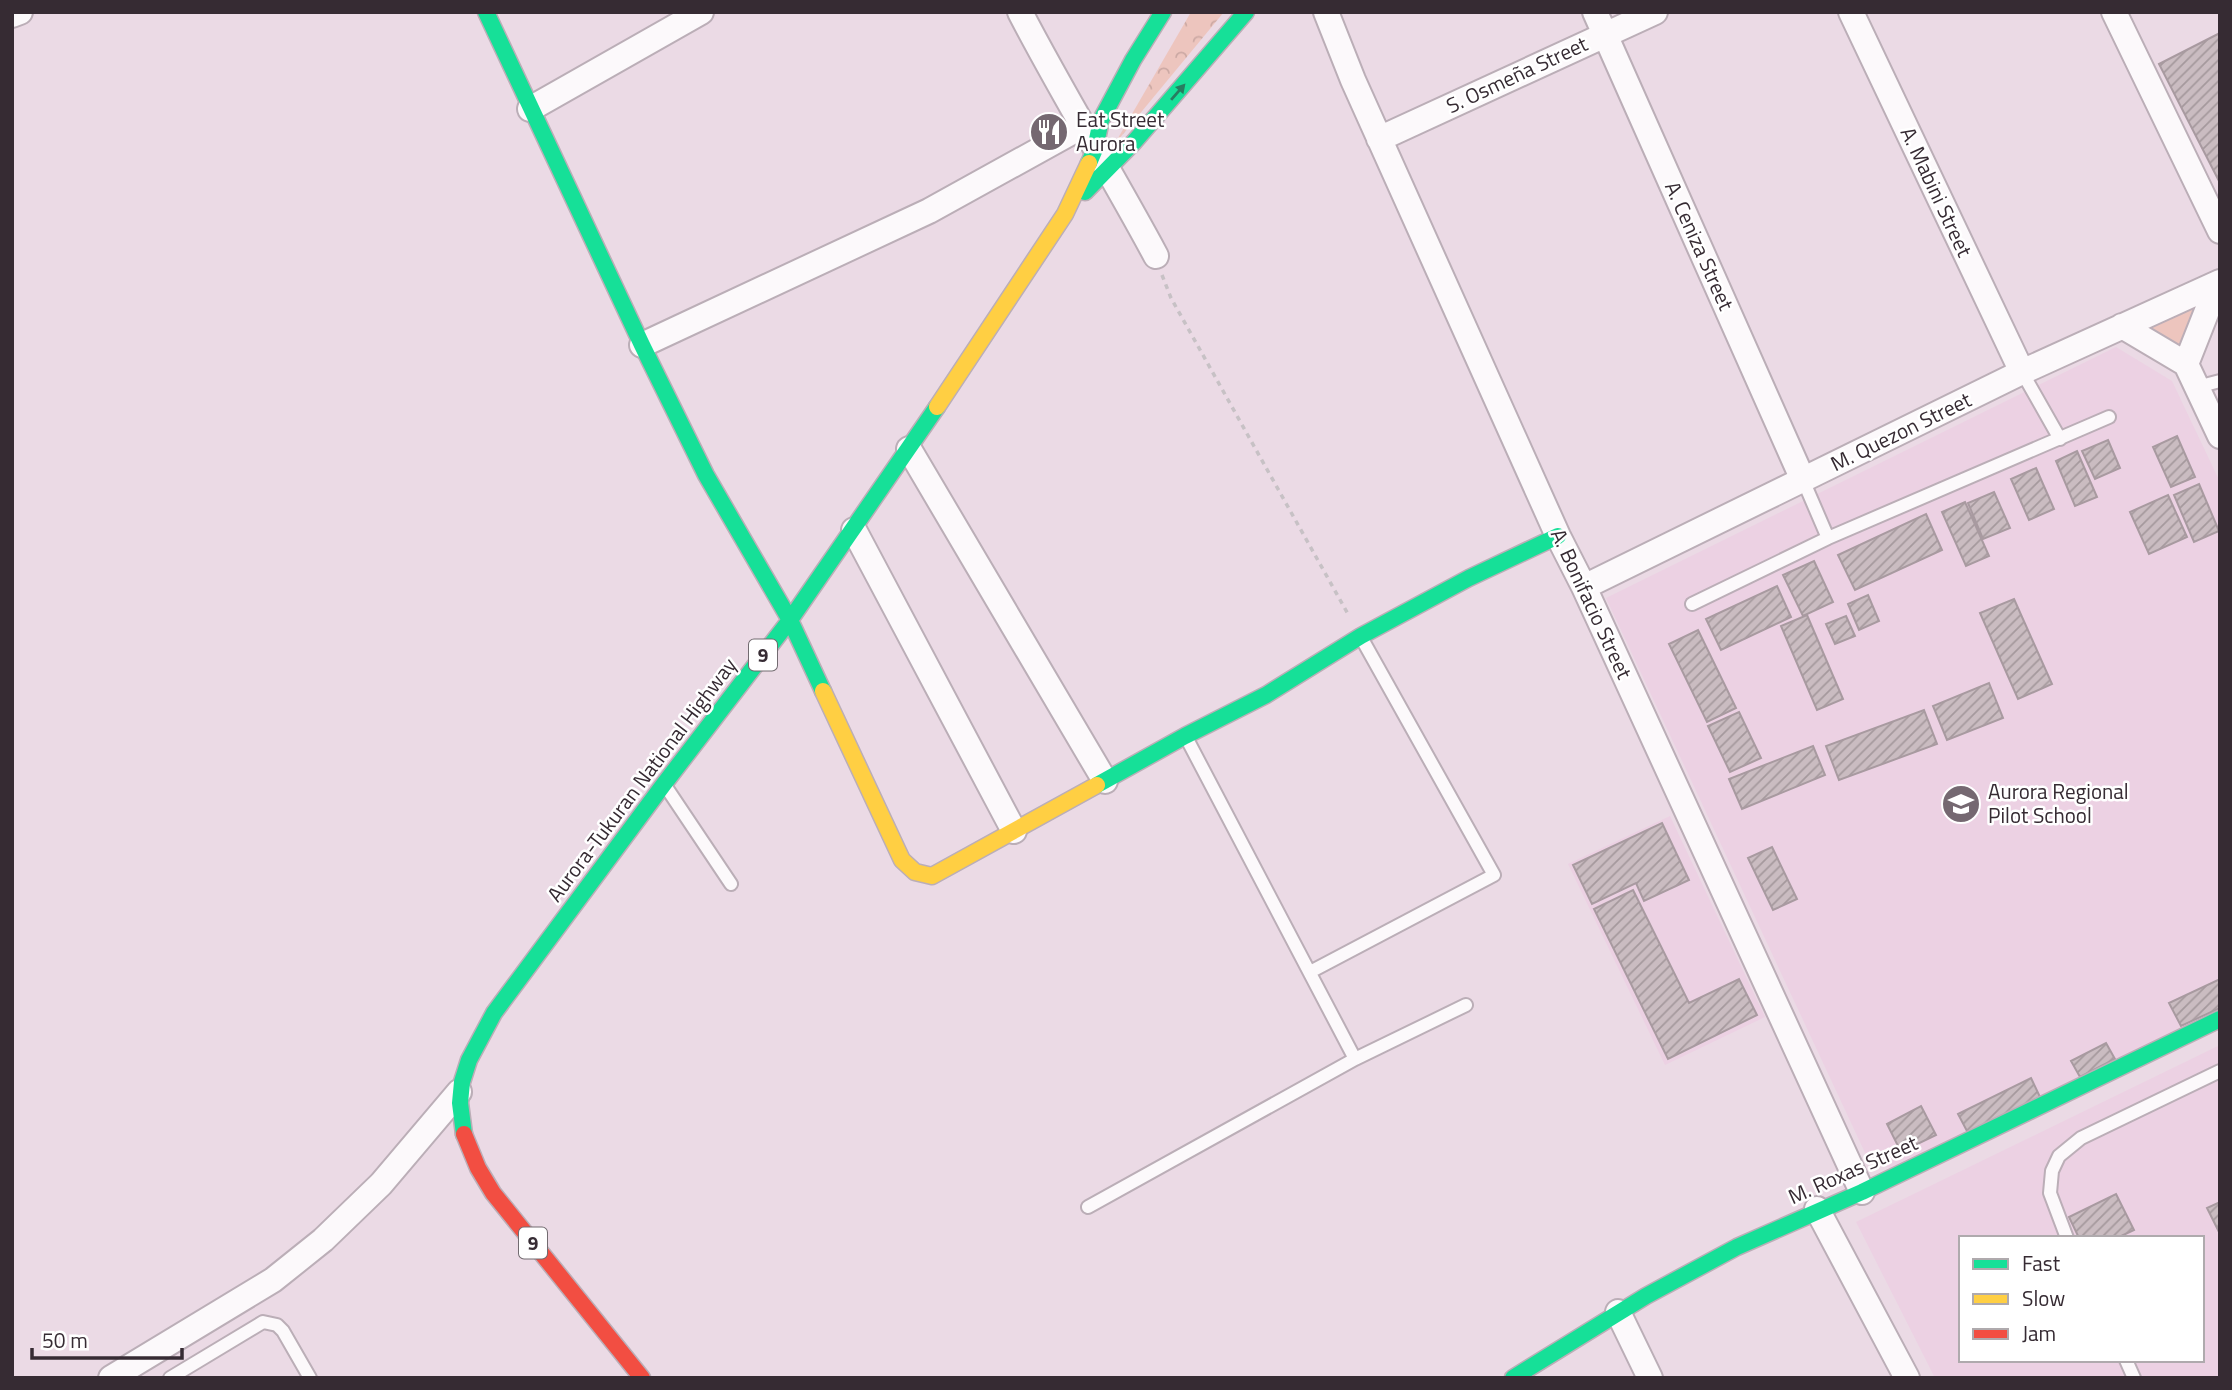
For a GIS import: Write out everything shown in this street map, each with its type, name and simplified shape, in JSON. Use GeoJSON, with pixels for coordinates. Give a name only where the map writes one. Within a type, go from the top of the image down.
{"type":"FeatureCollection","features":[{"type":"Feature","properties":{"kind":"main road"},"geometry":{"type":"LineString","coordinates":[[486,12],[530,110],[706,475],[790,620],[902,860],[921,877],[932,876],[1185,736],[1266,695],[1361,636],[1469,578],[1558,536]]}},
{"type":"Feature","properties":{"kind":"main road","name":"Aurora-Tukuran National Highway"},"geometry":{"type":"LineString","coordinates":[[1065,214],[1102,158],[1101,120],[1133,60],[1163,12]]}},
{"type":"Feature","properties":{"kind":"main road","name":"Aurora-Tukuran National Highway"},"geometry":{"type":"LineString","coordinates":[[642,1378],[477,1170],[467,1144],[459,1092],[474,1045],[494,1013],[790,620],[854,530],[1102,158],[1161,111],[1246,12]]}},
{"type":"Feature","properties":{"kind":"main road","name":"M. Roxas Street"},"geometry":{"type":"LineString","coordinates":[[1513,1378],[1618,1312],[1752,1240],[1817,1209],[1862,1192],[2220,1019]]}},
{"type":"Feature","properties":{"kind":"street"},"geometry":{"type":"LineString","coordinates":[[12,15],[20,12]]}},
{"type":"Feature","properties":{"kind":"street"},"geometry":{"type":"LineString","coordinates":[[530,110],[701,12]]}},
{"type":"Feature","properties":{"kind":"street"},"geometry":{"type":"LineString","coordinates":[[1020,12],[1081,127],[1102,158],[1156,256]]}},
{"type":"Feature","properties":{"kind":"street","name":"A. Bonifacio Street"},"geometry":{"type":"LineString","coordinates":[[1326,12],[1379,139],[1558,536],[1584,587],[1862,1192]]}},
{"type":"Feature","properties":{"kind":"street","name":"A. Ceniza Street"},"geometry":{"type":"LineString","coordinates":[[1595,12],[1803,480]]}},
{"type":"Feature","properties":{"kind":"street","name":"S. Osmeña Street"},"geometry":{"type":"LineString","coordinates":[[1379,139],[1655,12]]}},
{"type":"Feature","properties":{"kind":"street","name":"A. Mabini Street"},"geometry":{"type":"LineString","coordinates":[[1851,12],[2022,372]]}},
{"type":"Feature","properties":{"kind":"street"},"geometry":{"type":"LineString","coordinates":[[2114,12],[2220,231]]}},
{"type":"Feature","properties":{"kind":"street"},"geometry":{"type":"LineString","coordinates":[[642,345],[929,211],[1081,127]]}},
{"type":"Feature","properties":{"kind":"street"},"geometry":{"type":"LineString","coordinates":[[2186,364],[2219,282]]}},
{"type":"Feature","properties":{"kind":"street","name":"M. Quezon Street"},"geometry":{"type":"LineString","coordinates":[[1584,587],[2022,372],[2219,282]]}},
{"type":"Feature","properties":{"kind":"street"},"geometry":{"type":"LineString","coordinates":[[2122,326],[2186,364],[2208,384],[2220,436]]}},
{"type":"Feature","properties":{"kind":"street"},"geometry":{"type":"LineString","coordinates":[[909,449],[1105,781]]}},
{"type":"Feature","properties":{"kind":"street"},"geometry":{"type":"LineString","coordinates":[[854,530],[1014,831]]}},
{"type":"Feature","properties":{"kind":"street"},"geometry":{"type":"LineString","coordinates":[[122,1375],[273,1280],[323,1240],[381,1184],[459,1092]]}},
{"type":"Feature","properties":{"kind":"street"},"geometry":{"type":"LineString","coordinates":[[1817,1209],[1907,1378]]}},
{"type":"Feature","properties":{"kind":"street"},"geometry":{"type":"LineString","coordinates":[[1618,1312],[1650,1378]]}},
{"type":"Feature","properties":{"kind":"lane"},"geometry":{"type":"LineString","coordinates":[[2022,372],[2060,439]]}},
{"type":"Feature","properties":{"kind":"lane"},"geometry":{"type":"LineString","coordinates":[[1692,604],[1828,538],[2109,416]]}},
{"type":"Feature","properties":{"kind":"lane"},"geometry":{"type":"LineString","coordinates":[[1803,480],[1828,538]]}},
{"type":"Feature","properties":{"kind":"lane"},"geometry":{"type":"LineString","coordinates":[[1310,972],[1494,875],[1361,636]]}},
{"type":"Feature","properties":{"kind":"lane"},"geometry":{"type":"LineString","coordinates":[[1185,736],[1355,1059]]}},
{"type":"Feature","properties":{"kind":"lane"},"geometry":{"type":"LineString","coordinates":[[664,784],[731,884]]}},
{"type":"Feature","properties":{"kind":"lane"},"geometry":{"type":"LineString","coordinates":[[1088,1207],[1355,1059],[1466,1005]]}},
{"type":"Feature","properties":{"kind":"lane"},"geometry":{"type":"LineString","coordinates":[[2066,1236],[2050,1193],[2052,1171],[2059,1156],[2081,1138],[2220,1071]]}},
{"type":"Feature","properties":{"kind":"lane"},"geometry":{"type":"LineString","coordinates":[[170,1378],[263,1321],[277,1325],[283,1331],[310,1378]]}},
{"type":"Feature","properties":{"kind":"lane"},"geometry":{"type":"LineString","coordinates":[[2127,1362],[2134,1378]]}},
{"type":"Feature","properties":{"kind":"path"},"geometry":{"type":"LineString","coordinates":[[1156,256],[1171,298],[1361,636]]}},
{"type":"Feature","properties":{"kind":"shaded area","name":"Aurora Regional Pilot School"},"geometry":{"type":"Polygon","coordinates":[[[2116,347],[2172,381],[2220,482],[2220,1010],[1896,1171],[1867,1157],[1606,598],[2116,347]]]}},
{"type":"Feature","properties":{"kind":"shaded area"},"geometry":{"type":"Polygon","coordinates":[[[1670,816],[1765,1017],[1665,1065],[1568,864],[1670,816]]]}},
{"type":"Feature","properties":{"kind":"shaded area"},"geometry":{"type":"Polygon","coordinates":[[[2220,1045],[2220,1378],[1935,1378],[1856,1222],[2220,1045]]]}},
{"type":"Feature","properties":{"kind":"green space"},"geometry":{"type":"Polygon","coordinates":[[[1191,12],[1224,12],[1114,145],[1191,12]]]}},
{"type":"Feature","properties":{"kind":"green space"},"geometry":{"type":"Polygon","coordinates":[[[2203,299],[2181,352],[2140,327],[2203,299]]]}},
{"type":"Feature","properties":{"kind":"building"},"geometry":{"type":"Polygon","coordinates":[[[2220,33],[2220,183],[2159,64],[2220,33]]]}},
{"type":"Feature","properties":{"kind":"building"},"geometry":{"type":"Polygon","coordinates":[[[2177,436],[2195,477],[2171,487],[2153,447],[2177,436]]]}},
{"type":"Feature","properties":{"kind":"building"},"geometry":{"type":"Polygon","coordinates":[[[2108,440],[2120,468],[2095,479],[2082,451],[2108,440]]]}},
{"type":"Feature","properties":{"kind":"building"},"geometry":{"type":"Polygon","coordinates":[[[2077,451],[2097,497],[2075,506],[2056,461],[2077,451]]]}},
{"type":"Feature","properties":{"kind":"building"},"geometry":{"type":"Polygon","coordinates":[[[2036,468],[2054,509],[2029,520],[2011,479],[2036,468]]]}},
{"type":"Feature","properties":{"kind":"building"},"geometry":{"type":"Polygon","coordinates":[[[2199,484],[2219,531],[2194,542],[2174,495],[2199,484]]]}},
{"type":"Feature","properties":{"kind":"building"},"geometry":{"type":"Polygon","coordinates":[[[1994,492],[2010,528],[1983,539],[1968,503],[1994,492]]]}},
{"type":"Feature","properties":{"kind":"building"},"geometry":{"type":"Polygon","coordinates":[[[2168,495],[2187,537],[2149,554],[2130,512],[2168,495]]]}},
{"type":"Feature","properties":{"kind":"building"},"geometry":{"type":"Polygon","coordinates":[[[1965,502],[1989,556],[1966,566],[1942,512],[1965,502]]]}},
{"type":"Feature","properties":{"kind":"building"},"geometry":{"type":"Polygon","coordinates":[[[1926,514],[1942,550],[1855,590],[1838,555],[1926,514]]]}},
{"type":"Feature","properties":{"kind":"building"},"geometry":{"type":"Polygon","coordinates":[[[1814,561],[1833,602],[1803,616],[1783,575],[1814,561]]]}},
{"type":"Feature","properties":{"kind":"building"},"geometry":{"type":"Polygon","coordinates":[[[1777,586],[1791,617],[1721,650],[1706,619],[1777,586]]]}},
{"type":"Feature","properties":{"kind":"building"},"geometry":{"type":"Polygon","coordinates":[[[1868,595],[1879,621],[1859,630],[1848,604],[1868,595]]]}},
{"type":"Feature","properties":{"kind":"building"},"geometry":{"type":"Polygon","coordinates":[[[2014,599],[2052,684],[2018,699],[1980,613],[2014,599]]]}},
{"type":"Feature","properties":{"kind":"building"},"geometry":{"type":"Polygon","coordinates":[[[1807,615],[1843,699],[1817,710],[1781,626],[1807,615]]]}},
{"type":"Feature","properties":{"kind":"building"},"geometry":{"type":"Polygon","coordinates":[[[1846,616],[1855,636],[1835,644],[1826,624],[1846,616]]]}},
{"type":"Feature","properties":{"kind":"building"},"geometry":{"type":"Polygon","coordinates":[[[1698,630],[1736,708],[1707,722],[1669,644],[1698,630]]]}},
{"type":"Feature","properties":{"kind":"building"},"geometry":{"type":"Polygon","coordinates":[[[1989,683],[2003,718],[1947,740],[1933,706],[1989,683]]]}},
{"type":"Feature","properties":{"kind":"building"},"geometry":{"type":"Polygon","coordinates":[[[1924,710],[1937,744],[1839,780],[1826,746],[1924,710]]]}},
{"type":"Feature","properties":{"kind":"building"},"geometry":{"type":"Polygon","coordinates":[[[1739,712],[1761,758],[1730,772],[1708,726],[1739,712]]]}},
{"type":"Feature","properties":{"kind":"building"},"geometry":{"type":"Polygon","coordinates":[[[1813,746],[1825,775],[1742,809],[1729,779],[1813,746]]]}},
{"type":"Feature","properties":{"kind":"building"},"geometry":{"type":"Polygon","coordinates":[[[1662,823],[1689,880],[1644,901],[1636,883],[1592,904],[1573,865],[1662,823]]]}},
{"type":"Feature","properties":{"kind":"building"},"geometry":{"type":"Polygon","coordinates":[[[1772,847],[1797,899],[1773,910],[1748,858],[1772,847]]]}},
{"type":"Feature","properties":{"kind":"building"},"geometry":{"type":"Polygon","coordinates":[[[1633,890],[1689,1003],[1739,979],[1757,1015],[1668,1059],[1594,909],[1633,890]]]}},
{"type":"Feature","properties":{"kind":"building"},"geometry":{"type":"Polygon","coordinates":[[[2220,979],[2220,1008],[2181,1026],[2169,1003],[2220,979]]]}},
{"type":"Feature","properties":{"kind":"building"},"geometry":{"type":"Polygon","coordinates":[[[2106,1043],[2115,1059],[2080,1077],[2071,1061],[2106,1043]]]}},
{"type":"Feature","properties":{"kind":"building"},"geometry":{"type":"Polygon","coordinates":[[[2031,1078],[2040,1097],[1968,1133],[1958,1114],[2031,1078]]]}},
{"type":"Feature","properties":{"kind":"building"},"geometry":{"type":"Polygon","coordinates":[[[1921,1106],[1936,1135],[1901,1152],[1887,1124],[1921,1106]]]}},
{"type":"Feature","properties":{"kind":"building"},"geometry":{"type":"Polygon","coordinates":[[[2116,1194],[2134,1230],[2121,1236],[2078,1236],[2069,1217],[2116,1194]]]}},
{"type":"Feature","properties":{"kind":"building"},"geometry":{"type":"Polygon","coordinates":[[[2220,1202],[2220,1234],[2207,1208],[2220,1202]]]}},
{"type":"Feature","properties":{"kind":"traffic: fast"},"geometry":{"type":"LineString","coordinates":[[486,12],[706,475],[790,620],[823,691]]}},
{"type":"Feature","properties":{"kind":"traffic: fast"},"geometry":{"type":"LineString","coordinates":[[1089,163],[1101,120],[1133,60],[1163,12]]}},
{"type":"Feature","properties":{"kind":"traffic: fast"},"geometry":{"type":"LineString","coordinates":[[1085,192],[1134,142],[1246,12]]}},
{"type":"Feature","properties":{"kind":"traffic: fast"},"geometry":{"type":"LineString","coordinates":[[464,1134],[460,1103],[462,1082],[469,1060],[494,1013],[790,620],[937,407]]}},
{"type":"Feature","properties":{"kind":"traffic: fast"},"geometry":{"type":"LineString","coordinates":[[1097,785],[1266,695],[1361,636],[1469,578],[1558,536]]}},
{"type":"Feature","properties":{"kind":"traffic: fast"},"geometry":{"type":"LineString","coordinates":[[1513,1378],[1646,1296],[1737,1247],[1862,1192],[2220,1019]]}},
{"type":"Feature","properties":{"kind":"traffic: slow"},"geometry":{"type":"LineString","coordinates":[[937,407],[1065,214],[1089,163]]}},
{"type":"Feature","properties":{"kind":"traffic: slow"},"geometry":{"type":"LineString","coordinates":[[823,691],[902,860],[915,872],[932,876],[1097,785]]}},
{"type":"Feature","properties":{"kind":"traffic: jam"},"geometry":{"type":"LineString","coordinates":[[464,1134],[478,1168],[493,1193],[642,1378]]}},
{"type":"Feature","properties":{"kind":"place","name":"Eat Street Aurora"},"geometry":{"type":"Point","coordinates":[1049,132]}},
{"type":"Feature","properties":{"kind":"place","name":"Aurora Regional Pilot School"},"geometry":{"type":"Point","coordinates":[1961,804]}}]}
